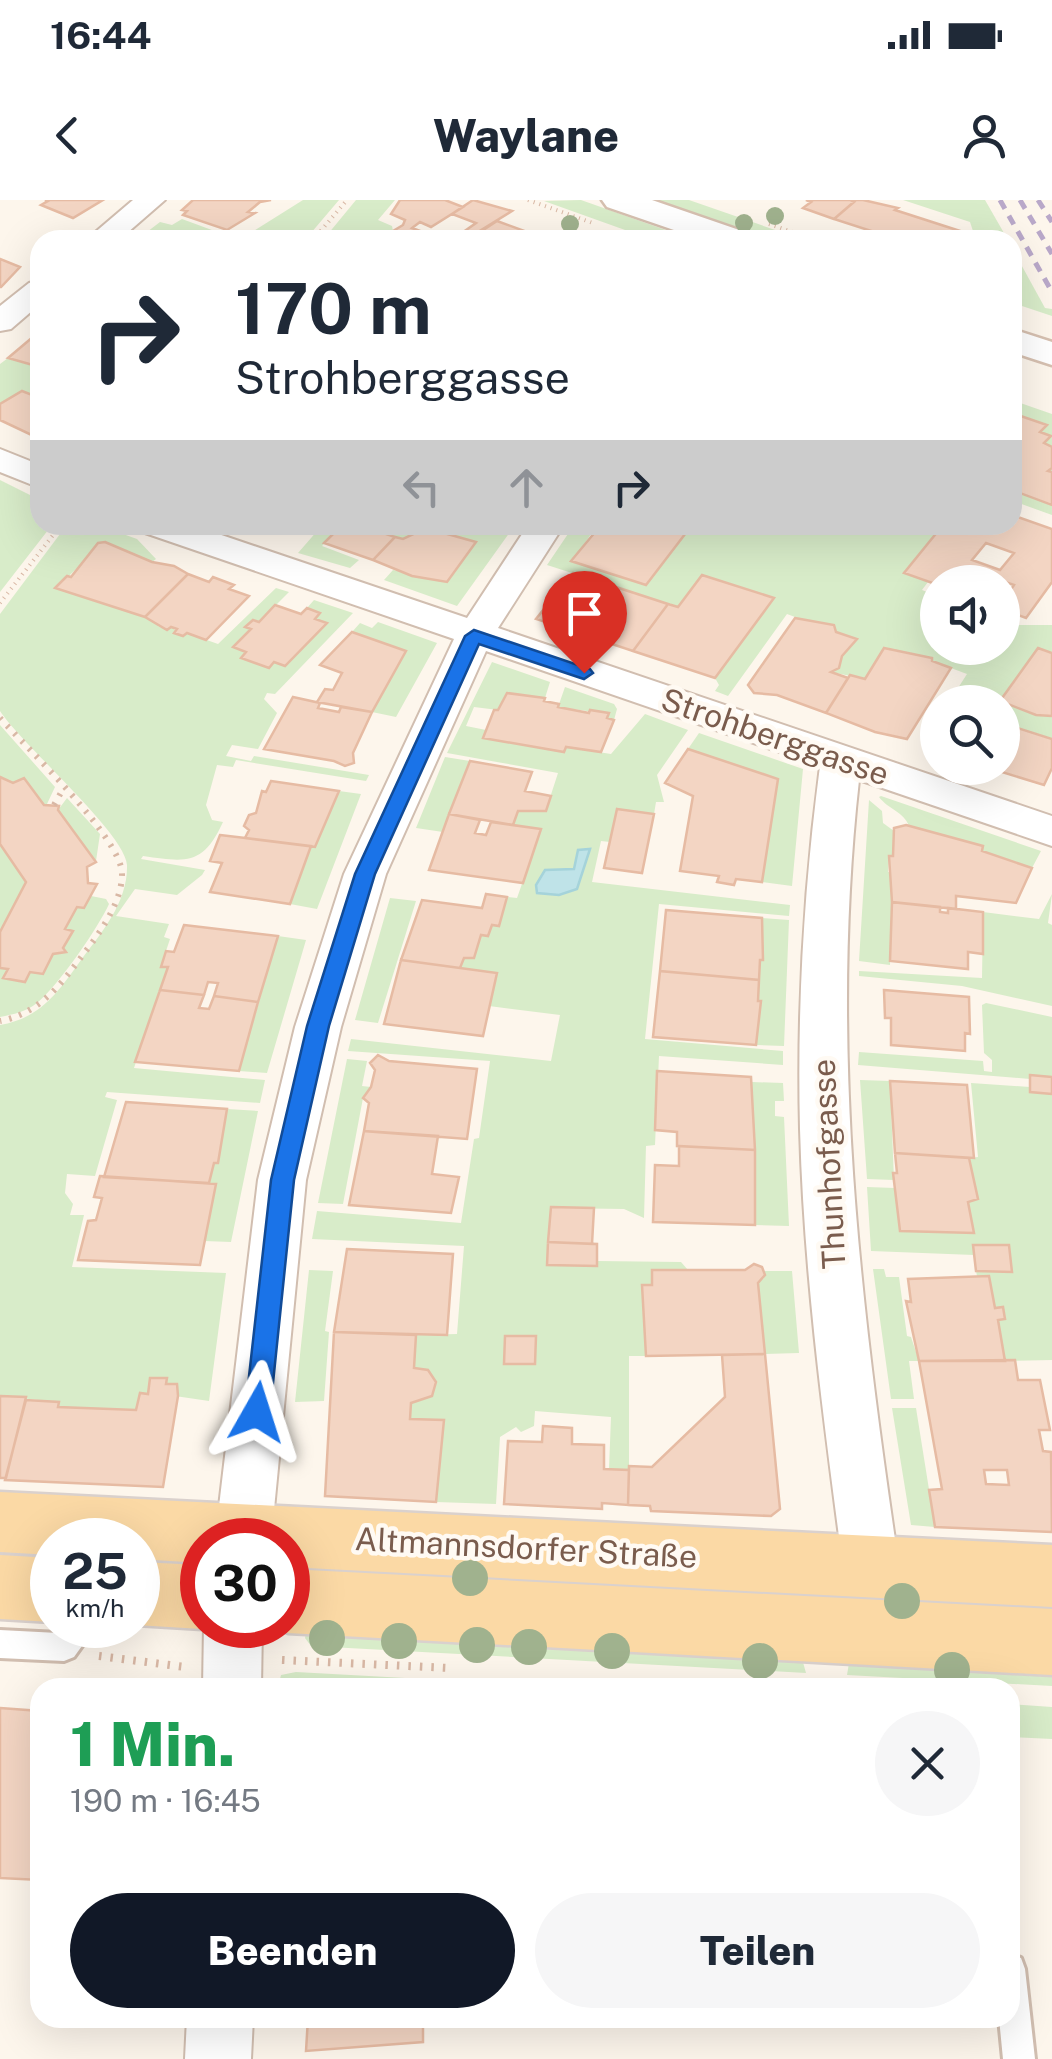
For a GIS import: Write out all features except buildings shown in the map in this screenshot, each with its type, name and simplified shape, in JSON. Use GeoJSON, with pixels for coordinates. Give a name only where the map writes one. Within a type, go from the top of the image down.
{"type":"FeatureCollection","features":[{"type":"Feature","properties":{"kind":"main road","name":"Altmannsdorfer Straße"},"geometry":{"type":"LineString","coordinates":[[0,1522],[180,1533]]}},
{"type":"Feature","properties":{"kind":"main road","name":"Altmannsdorfer Straße"},"geometry":{"type":"LineString","coordinates":[[310,1540],[1052,1576]]}},
{"type":"Feature","properties":{"kind":"main road"},"geometry":{"type":"LineString","coordinates":[[0,1587],[30,1603]]}},
{"type":"Feature","properties":{"kind":"main road","name":"Altmannsdorfer Straße"},"geometry":{"type":"LineString","coordinates":[[310,1602],[1052,1642]]}},
{"type":"Feature","properties":{"kind":"street"},"geometry":{"type":"LineString","coordinates":[[114,230],[151,200]]}},
{"type":"Feature","properties":{"kind":"street"},"geometry":{"type":"LineString","coordinates":[[611,213],[690,230]]}},
{"type":"Feature","properties":{"kind":"street"},"geometry":{"type":"LineString","coordinates":[[0,322],[30,298]]}},
{"type":"Feature","properties":{"kind":"street"},"geometry":{"type":"LineString","coordinates":[[1022,344],[1052,354]]}},
{"type":"Feature","properties":{"kind":"street"},"geometry":{"type":"LineString","coordinates":[[0,459],[30,473]]}},
{"type":"Feature","properties":{"kind":"street","name":"Strohberggasse"},"geometry":{"type":"LineString","coordinates":[[186,535],[1052,832]]}},
{"type":"Feature","properties":{"kind":"street"},"geometry":{"type":"LineString","coordinates":[[246,1518],[282,1180],[318,1026],[365,874],[474,636],[540,535]]}},
{"type":"Feature","properties":{"kind":"street","name":"Thunhofgasse"},"geometry":{"type":"LineString","coordinates":[[841,760],[830,852],[822,1070],[840,1342],[871,1567]]}},
{"type":"Feature","properties":{"kind":"street"},"geometry":{"type":"LineString","coordinates":[[218,2059],[220,2028]]}},
{"type":"Feature","properties":{"kind":"lane"},"geometry":{"type":"LineString","coordinates":[[0,1644],[30,1631]]}},
{"type":"Feature","properties":{"kind":"lane"},"geometry":{"type":"LineString","coordinates":[[1016,2028],[1019,2059]]}},
{"type":"Feature","properties":{"kind":"path"},"geometry":{"type":"LineString","coordinates":[[322,230],[347,200]]}},
{"type":"Feature","properties":{"kind":"path"},"geometry":{"type":"LineString","coordinates":[[528,200],[611,213]]}},
{"type":"Feature","properties":{"kind":"path"},"geometry":{"type":"LineString","coordinates":[[0,604],[53,535]]}},
{"type":"Feature","properties":{"kind":"path"},"geometry":{"type":"LineString","coordinates":[[0,718],[120,854],[122,882],[102,926],[49,996],[21,1017],[0,1021]]}},
{"type":"Feature","properties":{"kind":"path"},"geometry":{"type":"LineString","coordinates":[[54,805],[63,789]]}},
{"type":"Feature","properties":{"kind":"path"},"geometry":{"type":"LineString","coordinates":[[96,1648],[110,1659],[174,1666],[232,1659]]}},
{"type":"Feature","properties":{"kind":"green space"},"geometry":{"type":"Polygon","coordinates":[[[303,200],[339,200],[314,230],[255,230],[303,200]]]}},
{"type":"Feature","properties":{"kind":"green space"},"geometry":{"type":"Polygon","coordinates":[[[356,200],[395,200],[378,220],[393,230],[331,230],[356,200]]]}},
{"type":"Feature","properties":{"kind":"green space"},"geometry":{"type":"Polygon","coordinates":[[[581,200],[666,230],[625,230],[544,201],[581,200]]]}},
{"type":"Feature","properties":{"kind":"green space"},"geometry":{"type":"Polygon","coordinates":[[[643,200],[689,200],[775,230],[730,230],[643,200]]]}},
{"type":"Feature","properties":{"kind":"green space"},"geometry":{"type":"Polygon","coordinates":[[[903,200],[985,200],[1002,230],[973,230],[970,222],[903,200]]]}},
{"type":"Feature","properties":{"kind":"green space"},"geometry":{"type":"Polygon","coordinates":[[[182,219],[212,230],[150,230],[160,222],[172,225],[182,219]]]}},
{"type":"Feature","properties":{"kind":"green space"},"geometry":{"type":"Polygon","coordinates":[[[1022,266],[1045,308],[1052,309],[1052,316],[1022,306],[1022,266]]]}},
{"type":"Feature","properties":{"kind":"green space"},"geometry":{"type":"Polygon","coordinates":[[[8,358],[30,364],[30,394],[22,391],[0,404],[0,364],[8,358]]]}},
{"type":"Feature","properties":{"kind":"green space"},"geometry":{"type":"Polygon","coordinates":[[[1022,404],[1052,414],[1052,515],[1022,504],[1022,404]]]}},
{"type":"Feature","properties":{"kind":"green space"},"geometry":{"type":"Polygon","coordinates":[[[0,480],[30,495],[30,535],[44,535],[0,592],[0,480]]]}},
{"type":"Feature","properties":{"kind":"green space"},"geometry":{"type":"Polygon","coordinates":[[[59,535],[126,535],[137,539],[156,559],[152,562],[105,542],[56,588],[161,623],[158,626],[167,630],[171,627],[183,636],[187,633],[218,644],[276,588],[289,592],[259,622],[253,620],[246,627],[251,629],[234,647],[246,652],[242,658],[268,668],[274,662],[285,666],[326,623],[315,619],[319,613],[307,608],[314,600],[353,613],[275,694],[267,693],[264,699],[277,713],[258,749],[232,745],[226,756],[251,761],[254,756],[369,775],[366,781],[236,760],[233,767],[217,765],[206,805],[212,820],[223,822],[208,847],[192,858],[141,859],[205,870],[202,875],[177,895],[135,889],[116,916],[169,924],[164,937],[170,939],[161,966],[168,967],[134,1068],[265,1080],[260,1103],[107,1092],[105,1097],[117,1100],[95,1176],[67,1174],[65,1193],[73,1204],[70,1215],[84,1215],[72,1267],[226,1273],[209,1401],[175,1396],[176,1384],[166,1384],[166,1378],[151,1378],[148,1394],[140,1393],[136,1410],[58,1407],[58,1402],[0,1396],[0,1025],[38,1010],[64,983],[112,916],[123,892],[127,865],[110,832],[0,711],[0,614],[59,535]]]}},
{"type":"Feature","properties":{"kind":"green space"},"geometry":{"type":"Polygon","coordinates":[[[314,535],[332,535],[322,546],[359,560],[350,568],[298,553],[314,535]]]}},
{"type":"Feature","properties":{"kind":"green space"},"geometry":{"type":"Polygon","coordinates":[[[450,535],[508,535],[457,606],[384,580],[393,570],[447,582],[475,542],[450,535]]]}},
{"type":"Feature","properties":{"kind":"green space"},"geometry":{"type":"Polygon","coordinates":[[[567,535],[590,535],[572,562],[645,585],[684,535],[935,535],[905,573],[920,579],[920,655],[885,648],[865,679],[831,672],[839,668],[842,656],[857,639],[836,632],[833,625],[811,623],[787,614],[728,696],[715,691],[719,685],[715,678],[773,597],[702,575],[678,607],[547,565],[567,535]]]}},
{"type":"Feature","properties":{"kind":"green space"},"geometry":{"type":"Polygon","coordinates":[[[378,622],[437,643],[396,717],[372,712],[406,651],[352,632],[360,623],[372,628],[378,622]]]}},
{"type":"Feature","properties":{"kind":"green space"},"geometry":{"type":"Polygon","coordinates":[[[1020,625],[1052,625],[1052,653],[1037,649],[1011,685],[960,685],[967,674],[943,665],[1020,665],[1020,625]]]}},
{"type":"Feature","properties":{"kind":"green space"},"geometry":{"type":"Polygon","coordinates":[[[492,662],[550,682],[545,698],[508,693],[498,710],[474,707],[466,726],[486,730],[483,738],[563,752],[566,747],[611,754],[645,714],[688,730],[657,775],[664,802],[656,802],[654,814],[610,842],[601,841],[592,882],[790,905],[789,916],[659,904],[645,1039],[783,1051],[783,1065],[659,1056],[655,1145],[646,1146],[644,1218],[624,1209],[551,1208],[548,1265],[681,1262],[688,1270],[652,1270],[652,1285],[642,1286],[646,1356],[629,1356],[629,1470],[609,1469],[611,1417],[535,1411],[534,1426],[521,1432],[516,1427],[500,1437],[496,1504],[436,1502],[444,1420],[410,1419],[411,1403],[432,1396],[436,1382],[428,1370],[414,1368],[416,1335],[457,1334],[464,1246],[312,1239],[317,1211],[461,1223],[474,1139],[479,1138],[490,1061],[348,1051],[351,1039],[551,1061],[560,1015],[489,1006],[496,973],[460,968],[464,958],[474,958],[481,935],[488,936],[492,925],[499,925],[507,897],[517,898],[541,830],[513,825],[518,811],[546,810],[558,773],[447,753],[492,662]]]}},
{"type":"Feature","properties":{"kind":"green space"},"geometry":{"type":"Polygon","coordinates":[[[565,687],[614,704],[614,720],[607,718],[609,714],[558,707],[565,687]]]}},
{"type":"Feature","properties":{"kind":"green space"},"geometry":{"type":"Polygon","coordinates":[[[1020,709],[1052,716],[1052,739],[1020,729],[1020,709]]]}},
{"type":"Feature","properties":{"kind":"green space"},"geometry":{"type":"Polygon","coordinates":[[[0,725],[55,787],[47,804],[24,778],[13,783],[0,777],[0,725]]]}},
{"type":"Feature","properties":{"kind":"green space"},"geometry":{"type":"Polygon","coordinates":[[[699,733],[803,769],[792,886],[762,882],[778,780],[688,749],[699,733]]]}},
{"type":"Feature","properties":{"kind":"green space"},"geometry":{"type":"Polygon","coordinates":[[[445,757],[470,761],[443,832],[416,828],[445,757]]]}},
{"type":"Feature","properties":{"kind":"green space"},"geometry":{"type":"Polygon","coordinates":[[[339,791],[361,794],[317,909],[290,904],[311,846],[315,846],[339,791]]]}},
{"type":"Feature","properties":{"kind":"green space"},"geometry":{"type":"Polygon","coordinates":[[[879,797],[1041,851],[1032,868],[982,851],[983,846],[909,826],[879,797]]]}},
{"type":"Feature","properties":{"kind":"green space"},"geometry":{"type":"Polygon","coordinates":[[[67,798],[100,834],[96,861],[58,810],[67,798]]]}},
{"type":"Feature","properties":{"kind":"green space"},"geometry":{"type":"Polygon","coordinates":[[[869,800],[882,811],[883,823],[894,831],[888,872],[893,873],[890,965],[859,961],[869,800]]]}},
{"type":"Feature","properties":{"kind":"green space"},"geometry":{"type":"Polygon","coordinates":[[[0,844],[26,882],[0,932],[0,844]]]}},
{"type":"Feature","properties":{"kind":"green space"},"geometry":{"type":"Polygon","coordinates":[[[1052,894],[1048,923],[1052,925],[1052,1006],[962,986],[859,976],[859,971],[982,978],[983,912],[1039,919],[1052,894]]]}},
{"type":"Feature","properties":{"kind":"green space"},"geometry":{"type":"Polygon","coordinates":[[[91,896],[106,899],[109,904],[66,971],[33,1006],[0,1017],[0,968],[8,969],[4,978],[25,982],[30,972],[42,974],[53,954],[66,952],[63,948],[72,931],[65,929],[77,907],[84,908],[91,896]]]}},
{"type":"Feature","properties":{"kind":"green space"},"geometry":{"type":"Polygon","coordinates":[[[390,898],[416,901],[378,1023],[355,1020],[390,898]]]}},
{"type":"Feature","properties":{"kind":"green space"},"geometry":{"type":"Polygon","coordinates":[[[762,918],[789,920],[784,1046],[756,1045],[762,918]]]}},
{"type":"Feature","properties":{"kind":"green space"},"geometry":{"type":"Polygon","coordinates":[[[278,936],[306,940],[267,1073],[239,1071],[278,936]]]}},
{"type":"Feature","properties":{"kind":"green space"},"geometry":{"type":"Polygon","coordinates":[[[982,1005],[1052,1017],[1052,1077],[1031,1075],[1030,1079],[858,1065],[859,1052],[983,1061],[984,1071],[992,1072],[992,1060],[984,1053],[982,1005]]]}},
{"type":"Feature","properties":{"kind":"green space"},"geometry":{"type":"Polygon","coordinates":[[[347,1059],[367,1061],[362,1086],[371,1087],[363,1098],[343,1204],[318,1203],[347,1059]]]}},
{"type":"Feature","properties":{"kind":"green space"},"geometry":{"type":"Polygon","coordinates":[[[860,1080],[890,1081],[894,1180],[867,1179],[860,1080]]]}},
{"type":"Feature","properties":{"kind":"green space"},"geometry":{"type":"Polygon","coordinates":[[[752,1082],[783,1083],[784,1101],[775,1101],[775,1116],[784,1117],[789,1226],[755,1225],[752,1082]]]}},
{"type":"Feature","properties":{"kind":"green space"},"geometry":{"type":"Polygon","coordinates":[[[971,1083],[1030,1087],[1031,1092],[1052,1094],[1052,1360],[1005,1361],[998,1320],[1002,1307],[995,1308],[989,1277],[977,1276],[976,1271],[1012,1272],[1009,1245],[973,1245],[974,1255],[871,1251],[867,1187],[895,1188],[900,1231],[973,1233],[968,1202],[978,1199],[969,1158],[978,1157],[971,1083]]]}},
{"type":"Feature","properties":{"kind":"green space"},"geometry":{"type":"Polygon","coordinates":[[[227,1109],[258,1111],[231,1242],[204,1241],[215,1185],[209,1183],[214,1163],[218,1162],[227,1109]]]}},
{"type":"Feature","properties":{"kind":"green space"},"geometry":{"type":"Polygon","coordinates":[[[873,1269],[884,1269],[886,1277],[899,1277],[907,1336],[911,1337],[919,1361],[909,1361],[914,1399],[891,1399],[873,1269]]]}},
{"type":"Feature","properties":{"kind":"green space"},"geometry":{"type":"Polygon","coordinates":[[[309,1270],[333,1271],[325,1331],[329,1332],[324,1401],[295,1402],[309,1270]]]}},
{"type":"Feature","properties":{"kind":"green space"},"geometry":{"type":"Polygon","coordinates":[[[765,1271],[792,1271],[799,1353],[765,1354],[758,1283],[765,1271]]]}},
{"type":"Feature","properties":{"kind":"green space"},"geometry":{"type":"Polygon","coordinates":[[[892,1408],[916,1408],[935,1527],[911,1525],[892,1408]]]}},
{"type":"Feature","properties":{"kind":"green space"},"geometry":{"type":"Polygon","coordinates":[[[310,1629],[801,1655],[806,1673],[311,1646],[310,1629]]]}},
{"type":"Feature","properties":{"kind":"green space"},"geometry":{"type":"Polygon","coordinates":[[[850,1657],[1052,1667],[1052,1686],[1020,1684],[1020,1678],[847,1675],[850,1657]]]}},
{"type":"Feature","properties":{"kind":"green space"},"geometry":{"type":"Polygon","coordinates":[[[296,1672],[404,1678],[280,1678],[296,1672]]]}},
{"type":"Feature","properties":{"kind":"green space"},"geometry":{"type":"Polygon","coordinates":[[[1020,1705],[1052,1707],[1052,1739],[1020,1737],[1020,1705]]]}},
{"type":"Feature","properties":{"kind":"water"},"geometry":{"type":"Polygon","coordinates":[[[590,849],[577,889],[559,895],[537,893],[536,885],[545,870],[574,869],[578,850],[590,849]]]}},
{"type":"Feature","properties":{"kind":"railway"},"geometry":{"type":"LineString","coordinates":[[1000,200],[1017,230]]}},
{"type":"Feature","properties":{"kind":"railway"},"geometry":{"type":"LineString","coordinates":[[1020,200],[1052,254]]}},
{"type":"Feature","properties":{"kind":"railway"},"geometry":{"type":"LineString","coordinates":[[1038,200],[1052,222]]}},
{"type":"Feature","properties":{"kind":"railway"},"geometry":{"type":"LineString","coordinates":[[1022,239],[1052,292]]}},
{"type":"Feature","properties":{"kind":"route"},"geometry":{"type":"LineString","coordinates":[[257,1412],[282,1180],[318,1026],[365,874],[474,636],[584,673]]}}]}
